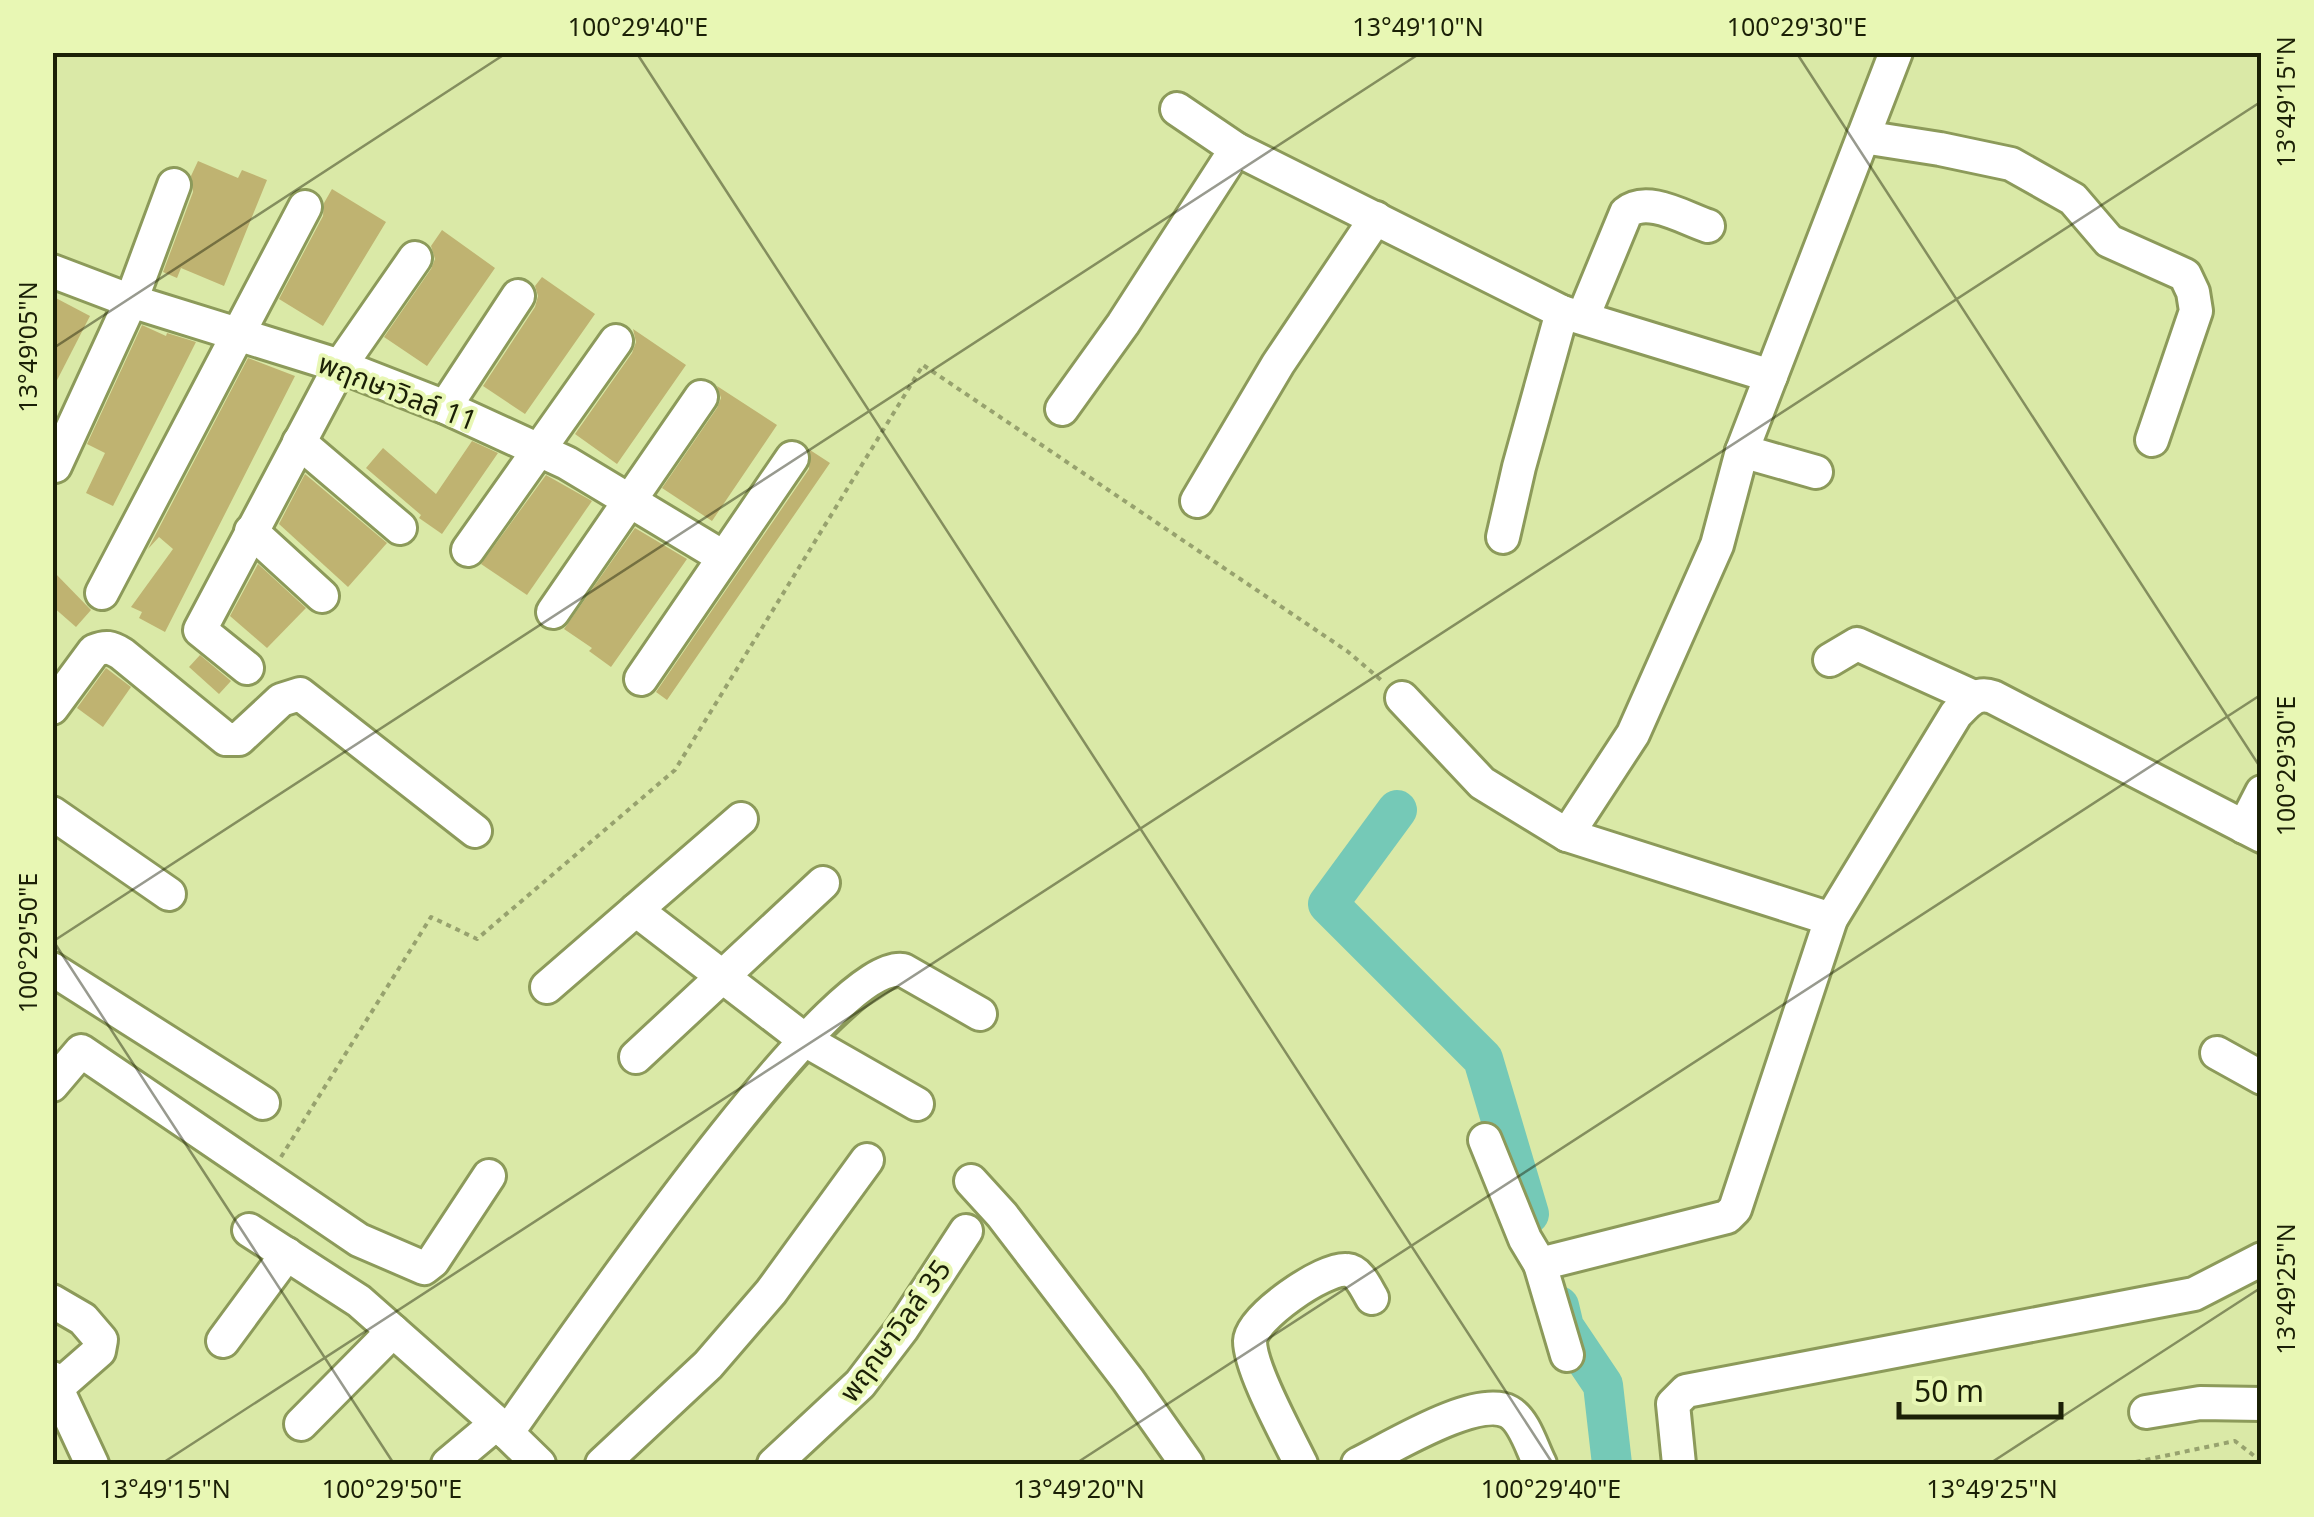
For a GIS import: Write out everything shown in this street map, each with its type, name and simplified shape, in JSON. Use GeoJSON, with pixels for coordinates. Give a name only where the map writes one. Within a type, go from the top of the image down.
{"type":"FeatureCollection","features":[{"type":"Feature","properties":{"kind":"street"},"geometry":{"type":"LineString","coordinates":[[1567,834],[1633,734],[1716,546],[1742,451],[1896,52]]}},
{"type":"Feature","properties":{"kind":"street"},"geometry":{"type":"LineString","coordinates":[[1176,109],[1236,149],[1573,314],[1771,376]]}},
{"type":"Feature","properties":{"kind":"street"},"geometry":{"type":"LineString","coordinates":[[1864,137],[2011,164],[2073,199],[2108,241],[2184,275],[2193,292],[2196,311],[2152,440]]}},
{"type":"Feature","properties":{"kind":"street"},"geometry":{"type":"LineString","coordinates":[[1062,409],[1123,324],[1236,149]]}},
{"type":"Feature","properties":{"kind":"street"},"geometry":{"type":"LineString","coordinates":[[54,466],[131,300],[174,185]]}},
{"type":"Feature","properties":{"kind":"street"},"geometry":{"type":"LineString","coordinates":[[1503,537],[1518,467],[1573,314],[1626,213],[1635,205],[1649,205],[1708,226]]}},
{"type":"Feature","properties":{"kind":"street"},"geometry":{"type":"LineString","coordinates":[[102,593],[304,207]]}},
{"type":"Feature","properties":{"kind":"street"},"geometry":{"type":"LineString","coordinates":[[1197,501],[1278,364],[1376,218]]}},
{"type":"Feature","properties":{"kind":"street"},"geometry":{"type":"LineString","coordinates":[[246,668],[197,639],[340,366],[415,258]]}},
{"type":"Feature","properties":{"kind":"street","name":"พฤกษาวิลล์ 11"},"geometry":{"type":"LineString","coordinates":[[52,271],[340,366],[445,407],[538,448],[632,500],[722,558]]}},
{"type":"Feature","properties":{"kind":"street"},"geometry":{"type":"LineString","coordinates":[[445,407],[518,296]]}},
{"type":"Feature","properties":{"kind":"street"},"geometry":{"type":"LineString","coordinates":[[468,550],[616,341]]}},
{"type":"Feature","properties":{"kind":"street"},"geometry":{"type":"LineString","coordinates":[[554,612],[701,397]]}},
{"type":"Feature","properties":{"kind":"street"},"geometry":{"type":"LineString","coordinates":[[299,442],[400,528]]}},
{"type":"Feature","properties":{"kind":"street"},"geometry":{"type":"LineString","coordinates":[[1742,451],[1816,472]]}},
{"type":"Feature","properties":{"kind":"street"},"geometry":{"type":"LineString","coordinates":[[641,679],[792,458]]}},
{"type":"Feature","properties":{"kind":"street"},"geometry":{"type":"LineString","coordinates":[[251,531],[322,596]]}},
{"type":"Feature","properties":{"kind":"street"},"geometry":{"type":"LineString","coordinates":[[1830,660],[1857,644],[1974,697]]}},
{"type":"Feature","properties":{"kind":"street"},"geometry":{"type":"LineString","coordinates":[[52,708],[94,651],[103,647],[122,654],[226,739],[239,739],[281,700],[300,694],[475,831]]}},
{"type":"Feature","properties":{"kind":"street"},"geometry":{"type":"LineString","coordinates":[[1550,1261],[1710,1224],[1734,1210],[1832,919],[1956,714],[1974,697],[1994,697],[2253,831],[2262,792]]}},
{"type":"Feature","properties":{"kind":"street"},"geometry":{"type":"LineString","coordinates":[[1402,698],[1482,782],[1567,834],[1832,919]]}},
{"type":"Feature","properties":{"kind":"street"},"geometry":{"type":"LineString","coordinates":[[52,813],[170,894]]}},
{"type":"Feature","properties":{"kind":"street"},"geometry":{"type":"LineString","coordinates":[[547,988],[741,819]]}},
{"type":"Feature","properties":{"kind":"street"},"geometry":{"type":"LineString","coordinates":[[636,1057],[823,883]]}},
{"type":"Feature","properties":{"kind":"street"},"geometry":{"type":"LineString","coordinates":[[636,910],[805,1040],[917,1104]]}},
{"type":"Feature","properties":{"kind":"street"},"geometry":{"type":"LineString","coordinates":[[52,969],[263,1104]]}},
{"type":"Feature","properties":{"kind":"street"},"geometry":{"type":"LineString","coordinates":[[448,1464],[502,1428],[718,1144],[805,1040],[864,984],[893,969],[903,970],[980,1014]]}},
{"type":"Feature","properties":{"kind":"street"},"geometry":{"type":"LineString","coordinates":[[52,1085],[81,1050],[359,1240],[424,1268],[489,1176]]}},
{"type":"Feature","properties":{"kind":"street"},"geometry":{"type":"LineString","coordinates":[[2217,1052],[2262,1078]]}},
{"type":"Feature","properties":{"kind":"street"},"geometry":{"type":"LineString","coordinates":[[1485,1140],[1525,1239],[1550,1261],[1567,1355]]}},
{"type":"Feature","properties":{"kind":"street"},"geometry":{"type":"LineString","coordinates":[[602,1464],[708,1365],[771,1292],[867,1160]]}},
{"type":"Feature","properties":{"kind":"street"},"geometry":{"type":"LineString","coordinates":[[970,1181],[1002,1215],[1187,1464]]}},
{"type":"Feature","properties":{"kind":"street"},"geometry":{"type":"LineString","coordinates":[[249,1230],[331,1280],[394,1331],[539,1464]]}},
{"type":"Feature","properties":{"kind":"street","name":"พฤกษาวิลล์ 35"},"geometry":{"type":"LineString","coordinates":[[774,1464],[860,1384],[902,1329],[966,1231]]}},
{"type":"Feature","properties":{"kind":"street"},"geometry":{"type":"LineString","coordinates":[[222,1341],[287,1254]]}},
{"type":"Feature","properties":{"kind":"street"},"geometry":{"type":"LineString","coordinates":[[1680,1464],[1674,1404],[1686,1391],[2194,1294],[2262,1259]]}},
{"type":"Feature","properties":{"kind":"street"},"geometry":{"type":"LineString","coordinates":[[1301,1464],[1258,1370],[1250,1345],[1252,1331],[1272,1310],[1309,1284],[1338,1271],[1349,1270],[1357,1275],[1372,1298]]}},
{"type":"Feature","properties":{"kind":"street"},"geometry":{"type":"LineString","coordinates":[[52,1300],[82,1318],[100,1340],[98,1351],[56,1382],[92,1464]]}},
{"type":"Feature","properties":{"kind":"street"},"geometry":{"type":"LineString","coordinates":[[300,1424],[394,1331]]}},
{"type":"Feature","properties":{"kind":"street"},"geometry":{"type":"LineString","coordinates":[[2146,1412],[2200,1403],[2262,1404]]}},
{"type":"Feature","properties":{"kind":"street"},"geometry":{"type":"LineString","coordinates":[[1358,1464],[1442,1423],[1493,1407],[1518,1419],[1540,1464]]}},
{"type":"Feature","properties":{"kind":"path"},"geometry":{"type":"LineString","coordinates":[[268,1178],[430,917],[477,939],[674,770],[923,365],[1347,651],[1402,698]]}},
{"type":"Feature","properties":{"kind":"path"},"geometry":{"type":"LineString","coordinates":[[2126,1464],[2235,1441],[2262,1462]]}},
{"type":"Feature","properties":{"kind":"building"},"geometry":{"type":"Polygon","coordinates":[[[198,161],[238,178],[242,170],[267,180],[224,286],[181,268],[177,278],[163,272],[193,192],[191,176],[198,161]]]}},
{"type":"Feature","properties":{"kind":"building"},"geometry":{"type":"Polygon","coordinates":[[[332,189],[386,222],[323,326],[279,299],[323,216],[324,203],[332,189]]]}},
{"type":"Feature","properties":{"kind":"building"},"geometry":{"type":"Polygon","coordinates":[[[442,230],[495,268],[427,366],[384,337],[431,269],[435,259],[431,246],[442,230]]]}},
{"type":"Feature","properties":{"kind":"building"},"geometry":{"type":"Polygon","coordinates":[[[542,277],[595,314],[525,414],[483,386],[535,307],[535,286],[542,277]]]}},
{"type":"Feature","properties":{"kind":"building"},"geometry":{"type":"Polygon","coordinates":[[[52,296],[90,316],[52,390],[52,296]]]}},
{"type":"Feature","properties":{"kind":"building"},"geometry":{"type":"Polygon","coordinates":[[[142,325],[166,336],[167,333],[196,342],[113,506],[86,493],[105,453],[87,444],[142,325]]]}},
{"type":"Feature","properties":{"kind":"building"},"geometry":{"type":"Polygon","coordinates":[[[633,329],[686,365],[617,464],[575,434],[632,353],[636,342],[633,329]]]}},
{"type":"Feature","properties":{"kind":"building"},"geometry":{"type":"Polygon","coordinates":[[[248,358],[295,376],[165,632],[139,618],[142,612],[131,607],[173,549],[159,537],[148,549],[248,358]]]}},
{"type":"Feature","properties":{"kind":"building"},"geometry":{"type":"Polygon","coordinates":[[[717,386],[777,425],[712,521],[662,488],[717,408],[721,398],[717,386]]]}},
{"type":"Feature","properties":{"kind":"building"},"geometry":{"type":"Polygon","coordinates":[[[472,441],[498,453],[442,534],[419,518],[421,515],[366,468],[383,448],[436,494],[472,441]]]}},
{"type":"Feature","properties":{"kind":"building"},"geometry":{"type":"Polygon","coordinates":[[[810,450],[830,463],[667,700],[656,692],[809,469],[810,450]]]}},
{"type":"Feature","properties":{"kind":"building"},"geometry":{"type":"Polygon","coordinates":[[[305,474],[387,543],[348,587],[279,524],[305,474]]]}},
{"type":"Feature","properties":{"kind":"building"},"geometry":{"type":"Polygon","coordinates":[[[546,475],[592,501],[527,595],[481,564],[546,475]]]}},
{"type":"Feature","properties":{"kind":"building"},"geometry":{"type":"Polygon","coordinates":[[[635,528],[687,559],[611,667],[564,629],[635,528]]]}},
{"type":"Feature","properties":{"kind":"building"},"geometry":{"type":"Polygon","coordinates":[[[258,564],[306,608],[267,648],[230,616],[258,564]]]}},
{"type":"Feature","properties":{"kind":"building"},"geometry":{"type":"Polygon","coordinates":[[[52,570],[91,610],[76,627],[52,606],[52,570]]]}},
{"type":"Feature","properties":{"kind":"building"},"geometry":{"type":"Polygon","coordinates":[[[200,655],[231,681],[219,694],[189,667],[200,655]]]}},
{"type":"Feature","properties":{"kind":"building"},"geometry":{"type":"Polygon","coordinates":[[[106,668],[131,687],[103,727],[77,708],[106,668]]]}},
{"type":"Feature","properties":{"kind":"waterway"},"geometry":{"type":"LineString","coordinates":[[1397,810],[1328,904],[1483,1059],[1529,1214]]}},
{"type":"Feature","properties":{"kind":"waterway"},"geometry":{"type":"LineString","coordinates":[[1559,1306],[1564,1327],[1603,1385],[1612,1464]]}}]}
